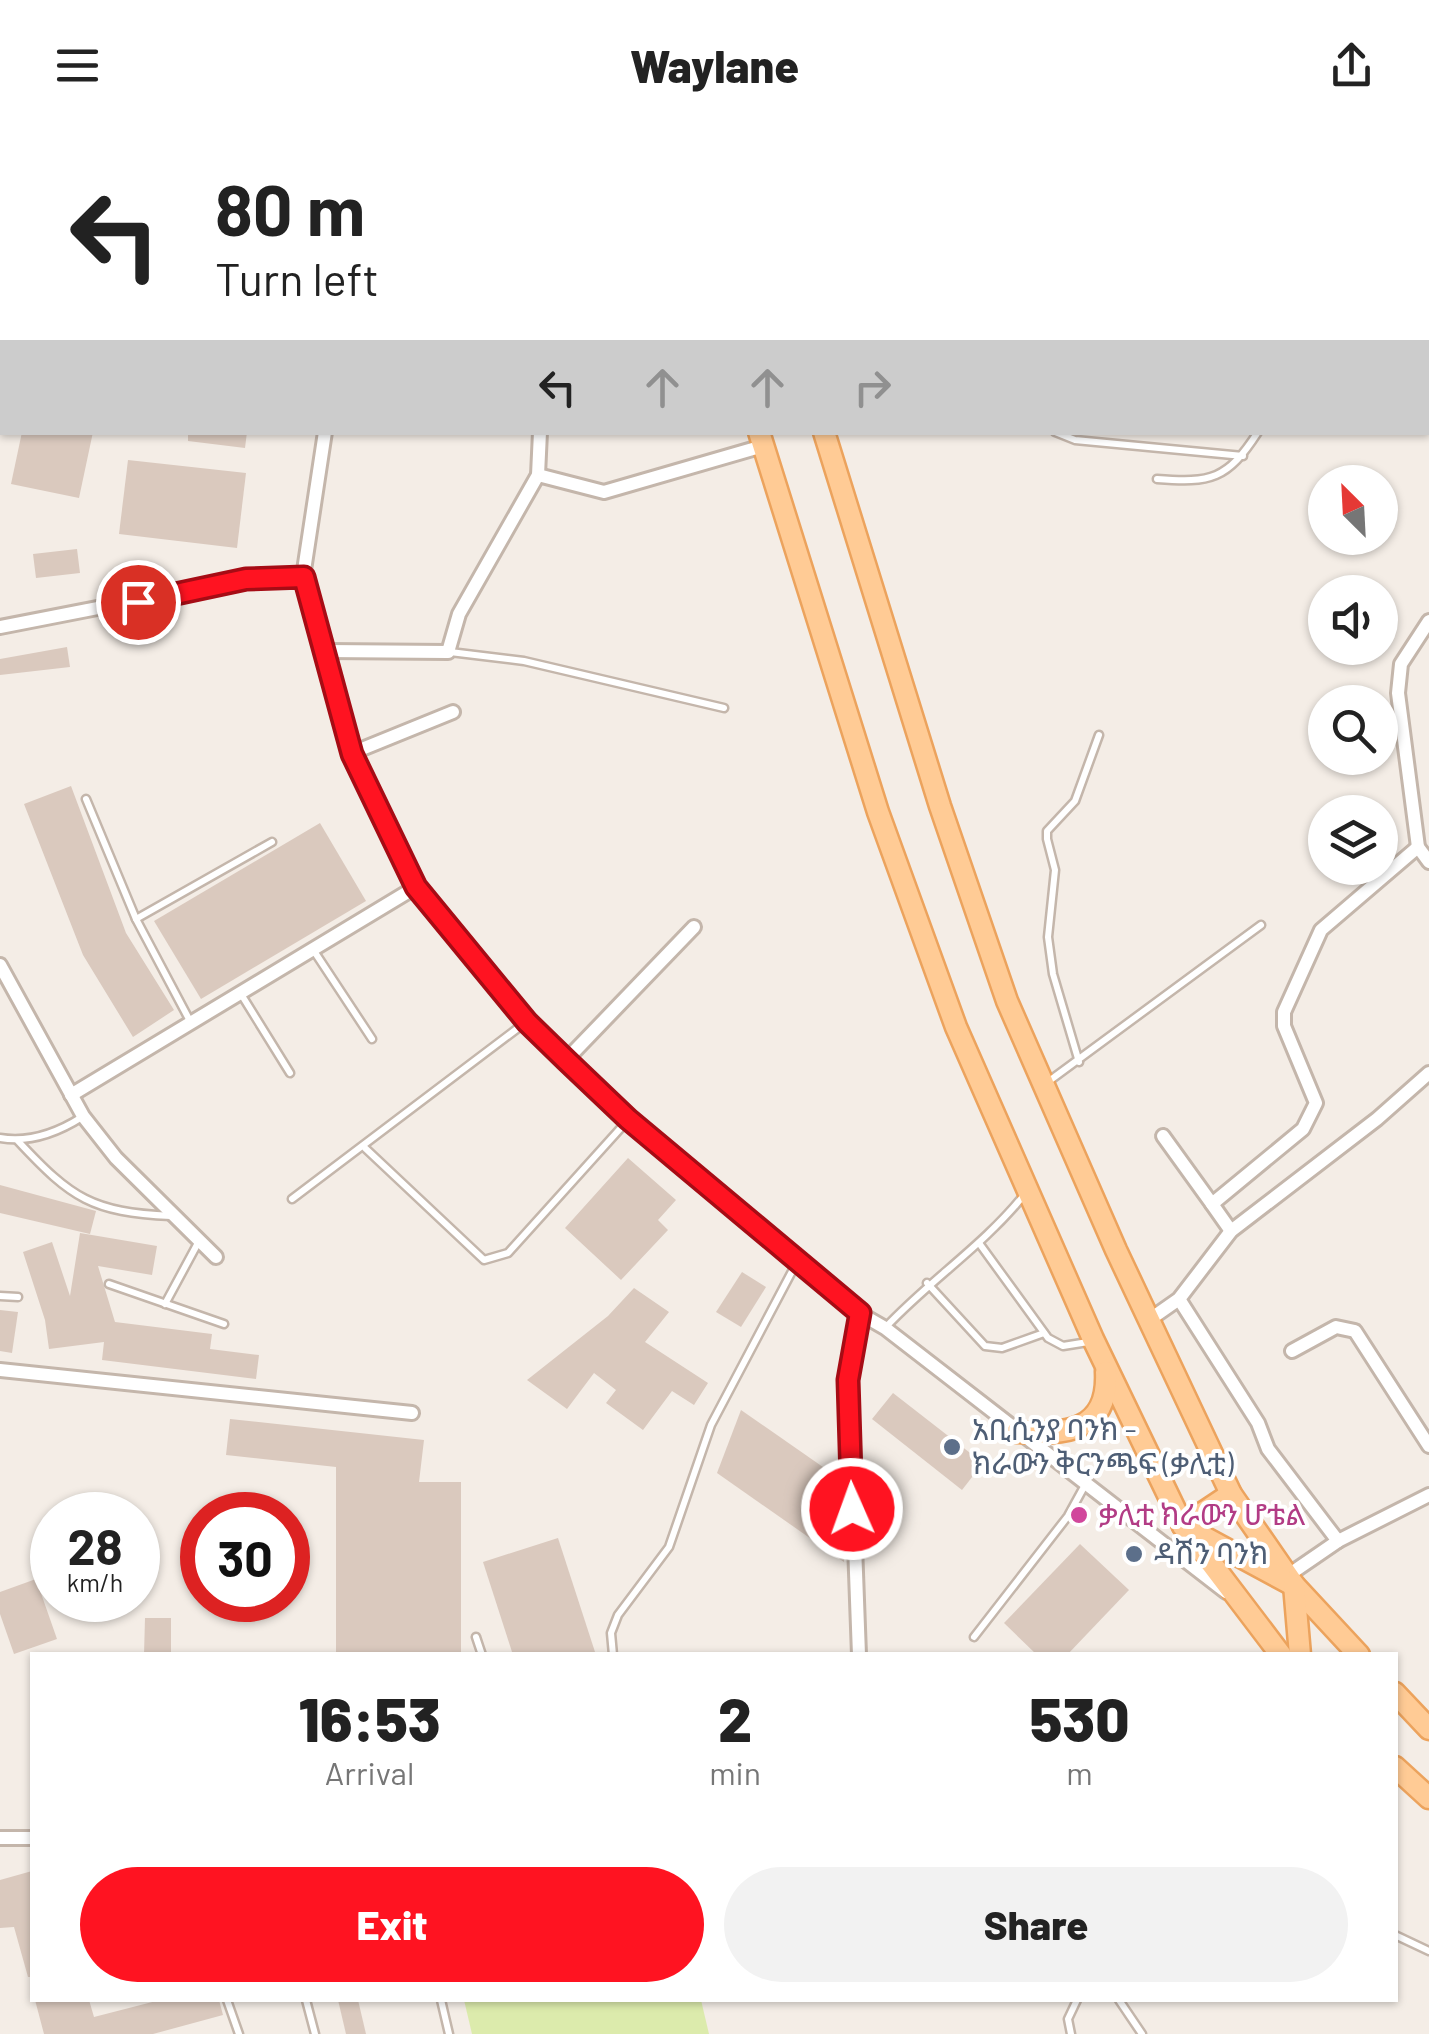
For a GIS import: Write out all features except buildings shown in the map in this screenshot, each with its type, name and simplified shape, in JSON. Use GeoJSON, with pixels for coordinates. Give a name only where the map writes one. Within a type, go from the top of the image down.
{"type":"FeatureCollection","features":[{"type":"Feature","properties":{"kind":"main road"},"geometry":{"type":"LineString","coordinates":[[825,435],[940,806],[1008,1001],[1044,1085],[1231,1494],[1290,1580],[1356,1652]]}},
{"type":"Feature","properties":{"kind":"main road"},"geometry":{"type":"LineString","coordinates":[[761,440],[878,812],[956,1027],[1093,1340],[1182,1526],[1279,1652]]}},
{"type":"Feature","properties":{"kind":"main road"},"geometry":{"type":"LineString","coordinates":[[1018,1432],[1056,1434],[1088,1422],[1104,1405],[1106,1365]]}},
{"type":"Feature","properties":{"kind":"main road"},"geometry":{"type":"LineString","coordinates":[[1182,1526],[1231,1494]]}},
{"type":"Feature","properties":{"kind":"main road"},"geometry":{"type":"LineString","coordinates":[[1182,1526],[1290,1580]]}},
{"type":"Feature","properties":{"kind":"main road"},"geometry":{"type":"LineString","coordinates":[[1290,1580],[1300,1652]]}},
{"type":"Feature","properties":{"kind":"main road"},"geometry":{"type":"LineString","coordinates":[[1398,1696],[1429,1729]]}},
{"type":"Feature","properties":{"kind":"main road"},"geometry":{"type":"LineString","coordinates":[[1398,1771],[1429,1798]]}},
{"type":"Feature","properties":{"kind":"street"},"geometry":{"type":"LineString","coordinates":[[324,435],[304,577],[352,754],[416,887],[527,1022],[628,1119],[860,1313],[885,1328],[1236,1600]]}},
{"type":"Feature","properties":{"kind":"street"},"geometry":{"type":"LineString","coordinates":[[326,651],[448,652],[460,614],[538,476],[540,435]]}},
{"type":"Feature","properties":{"kind":"street"},"geometry":{"type":"LineString","coordinates":[[538,476],[604,492],[761,440]]}},
{"type":"Feature","properties":{"kind":"street"},"geometry":{"type":"LineString","coordinates":[[0,626],[32,624],[246,579],[304,577]]}},
{"type":"Feature","properties":{"kind":"street"},"geometry":{"type":"LineString","coordinates":[[1429,621],[1401,664],[1398,692],[1418,847],[1429,862]]}},
{"type":"Feature","properties":{"kind":"street"},"geometry":{"type":"LineString","coordinates":[[352,754],[452,712]]}},
{"type":"Feature","properties":{"kind":"street"},"geometry":{"type":"LineString","coordinates":[[1212,1204],[1302,1129],[1312,1116],[1313,1088],[1284,1026],[1284,1012],[1321,930],[1418,847]]}},
{"type":"Feature","properties":{"kind":"street"},"geometry":{"type":"LineString","coordinates":[[71,1095],[311,946],[416,887]]}},
{"type":"Feature","properties":{"kind":"street"},"geometry":{"type":"LineString","coordinates":[[566,1060],[694,927]]}},
{"type":"Feature","properties":{"kind":"street"},"geometry":{"type":"LineString","coordinates":[[0,966],[83,1116],[172,1216],[216,1257]]}},
{"type":"Feature","properties":{"kind":"street"},"geometry":{"type":"LineString","coordinates":[[1149,1320],[1179,1299],[1231,1231],[1364,1130],[1429,1073]]}},
{"type":"Feature","properties":{"kind":"street"},"geometry":{"type":"LineString","coordinates":[[1163,1136],[1231,1231]]}},
{"type":"Feature","properties":{"kind":"street"},"geometry":{"type":"LineString","coordinates":[[1179,1299],[1258,1423],[1268,1449],[1338,1541]]}},
{"type":"Feature","properties":{"kind":"street"},"geometry":{"type":"LineString","coordinates":[[860,1313],[848,1380],[860,1652]]}},
{"type":"Feature","properties":{"kind":"street"},"geometry":{"type":"LineString","coordinates":[[1292,1351],[1336,1326],[1355,1331],[1429,1446]]}},
{"type":"Feature","properties":{"kind":"street"},"geometry":{"type":"LineString","coordinates":[[0,1370],[412,1413]]}},
{"type":"Feature","properties":{"kind":"street"},"geometry":{"type":"LineString","coordinates":[[1290,1580],[1338,1541],[1429,1494]]}},
{"type":"Feature","properties":{"kind":"street"},"geometry":{"type":"LineString","coordinates":[[0,1838],[30,1838]]}},
{"type":"Feature","properties":{"kind":"lane"},"geometry":{"type":"LineString","coordinates":[[1062,435],[1075,440],[1242,456]]}},
{"type":"Feature","properties":{"kind":"lane"},"geometry":{"type":"LineString","coordinates":[[1157,479],[1193,482],[1217,478],[1242,456],[1256,435]]}},
{"type":"Feature","properties":{"kind":"lane"},"geometry":{"type":"LineString","coordinates":[[448,652],[524,661],[724,708]]}},
{"type":"Feature","properties":{"kind":"lane"},"geometry":{"type":"LineString","coordinates":[[1079,1062],[1053,974],[1048,937],[1055,870],[1047,840],[1048,831],[1075,801],[1099,735]]}},
{"type":"Feature","properties":{"kind":"lane"},"geometry":{"type":"LineString","coordinates":[[86,799],[136,919],[190,1021]]}},
{"type":"Feature","properties":{"kind":"lane"},"geometry":{"type":"LineString","coordinates":[[136,919],[272,842]]}},
{"type":"Feature","properties":{"kind":"lane"},"geometry":{"type":"LineString","coordinates":[[1044,1085],[1262,925]]}},
{"type":"Feature","properties":{"kind":"lane"},"geometry":{"type":"LineString","coordinates":[[311,946],[372,1039]]}},
{"type":"Feature","properties":{"kind":"lane"},"geometry":{"type":"LineString","coordinates":[[239,991],[290,1073]]}},
{"type":"Feature","properties":{"kind":"lane"},"geometry":{"type":"LineString","coordinates":[[292,1198],[365,1148],[527,1022]]}},
{"type":"Feature","properties":{"kind":"lane"},"geometry":{"type":"LineString","coordinates":[[0,1138],[18,1141],[63,1128],[83,1116]]}},
{"type":"Feature","properties":{"kind":"lane"},"geometry":{"type":"LineString","coordinates":[[365,1148],[484,1260],[508,1253],[628,1119]]}},
{"type":"Feature","properties":{"kind":"lane"},"geometry":{"type":"LineString","coordinates":[[18,1141],[50,1176],[97,1206],[118,1214],[172,1216]]}},
{"type":"Feature","properties":{"kind":"lane"},"geometry":{"type":"LineString","coordinates":[[885,1328],[927,1283],[996,1230],[1029,1188]]}},
{"type":"Feature","properties":{"kind":"lane"},"geometry":{"type":"LineString","coordinates":[[165,1304],[199,1241]]}},
{"type":"Feature","properties":{"kind":"lane"},"geometry":{"type":"LineString","coordinates":[[980,1243],[1044,1333],[1063,1346],[1093,1340]]}},
{"type":"Feature","properties":{"kind":"lane"},"geometry":{"type":"LineString","coordinates":[[613,1652],[611,1633],[618,1615],[669,1548],[710,1425],[798,1259]]}},
{"type":"Feature","properties":{"kind":"lane"},"geometry":{"type":"LineString","coordinates":[[927,1283],[985,1346],[1002,1348],[1044,1333]]}},
{"type":"Feature","properties":{"kind":"lane"},"geometry":{"type":"LineString","coordinates":[[109,1284],[224,1324]]}},
{"type":"Feature","properties":{"kind":"lane"},"geometry":{"type":"LineString","coordinates":[[0,1296],[18,1297]]}},
{"type":"Feature","properties":{"kind":"lane"},"geometry":{"type":"LineString","coordinates":[[974,1637],[1068,1516],[1085,1484]]}},
{"type":"Feature","properties":{"kind":"lane"},"geometry":{"type":"LineString","coordinates":[[476,1637],[481,1652]]}},
{"type":"Feature","properties":{"kind":"lane"},"geometry":{"type":"LineString","coordinates":[[1398,1937],[1429,1951]]}},
{"type":"Feature","properties":{"kind":"lane"},"geometry":{"type":"LineString","coordinates":[[228,2002],[239,2034]]}},
{"type":"Feature","properties":{"kind":"lane"},"geometry":{"type":"LineString","coordinates":[[307,2002],[315,2034]]}},
{"type":"Feature","properties":{"kind":"lane"},"geometry":{"type":"LineString","coordinates":[[440,2002],[448,2034]]}},
{"type":"Feature","properties":{"kind":"lane"},"geometry":{"type":"LineString","coordinates":[[1071,2034],[1068,2019],[1076,2002]]}},
{"type":"Feature","properties":{"kind":"lane"},"geometry":{"type":"LineString","coordinates":[[1121,2002],[1142,2034]]}},
{"type":"Feature","properties":{"kind":"green space"},"geometry":{"type":"Polygon","coordinates":[[[464,2002],[701,2002],[709,2034],[472,2034],[464,2002]]]}},
{"type":"Feature","properties":{"kind":"place","name":"አቢሲንያ ባንክ - ክራውን ቅርንጫፍ (ቃሊቲ)"},"geometry":{"type":"Point","coordinates":[952,1447]}},
{"type":"Feature","properties":{"kind":"place","name":"ቃሊቲ ክራውን ሆቴል"},"geometry":{"type":"Point","coordinates":[1079,1515]}},
{"type":"Feature","properties":{"kind":"place","name":"ዳሽን ባንክ"},"geometry":{"type":"Point","coordinates":[1134,1554]}},
{"type":"Feature","properties":{"kind":"route"},"geometry":{"type":"LineString","coordinates":[[138,602],[246,579],[304,577],[352,754],[416,887],[527,1022],[566,1060],[628,1119],[860,1313],[848,1380],[852,1509]]}}]}
